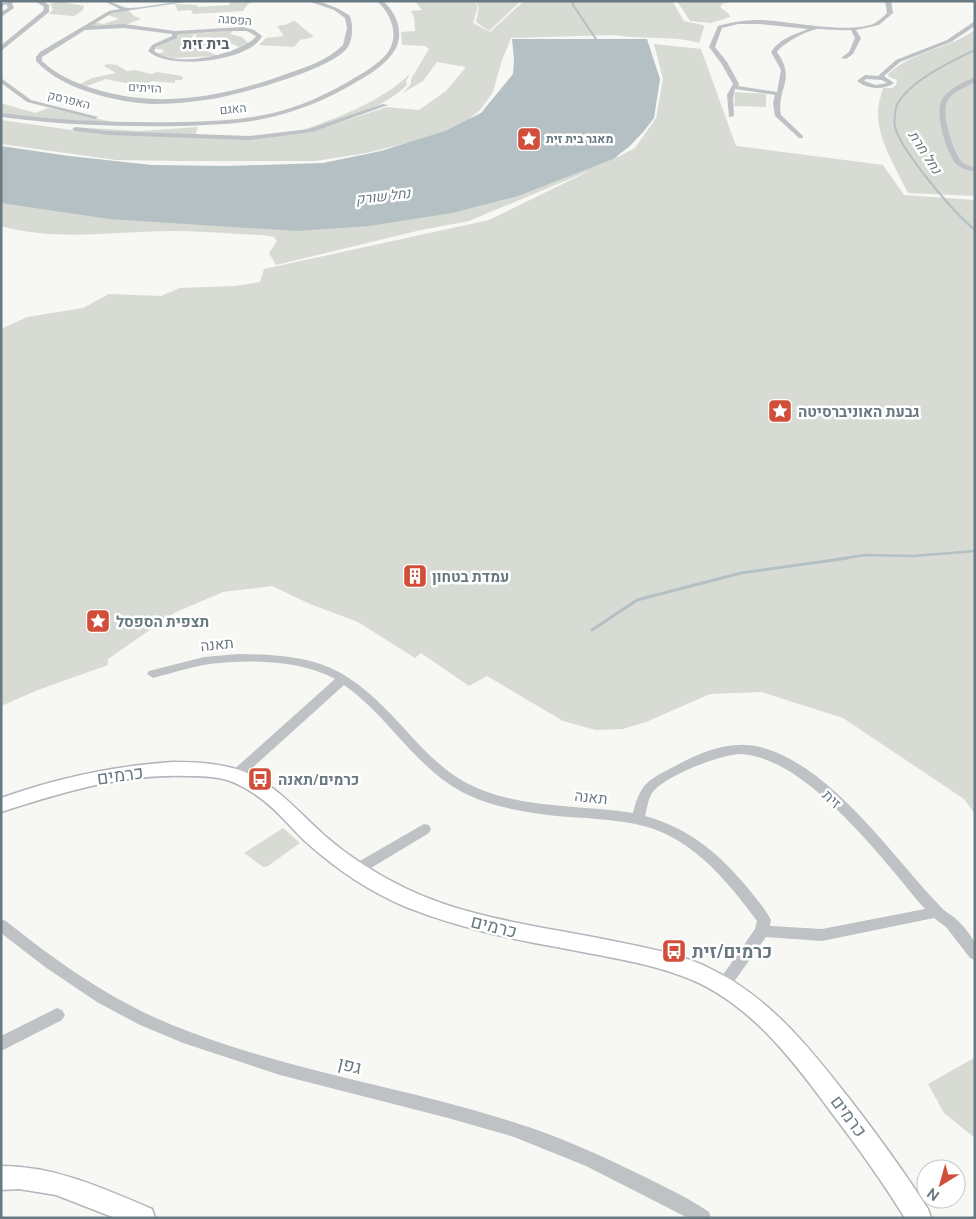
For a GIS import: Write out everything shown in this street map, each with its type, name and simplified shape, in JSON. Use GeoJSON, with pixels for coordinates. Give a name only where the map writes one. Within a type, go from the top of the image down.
{"type":"FeatureCollection","features":[{"type":"Feature","properties":{"kind":"street"},"geometry":{"type":"LineString","coordinates":[[1,2],[8,1],[11,8],[1,15]]}},
{"type":"Feature","properties":{"kind":"street"},"geometry":{"type":"LineString","coordinates":[[1,49],[12,38],[25,30],[46,12],[47,6],[37,1]]}},
{"type":"Feature","properties":{"kind":"street","name":"הזיתים"},"geometry":{"type":"LineString","coordinates":[[190,1],[111,12],[38,57],[40,62],[69,82],[116,97],[153,101],[200,98],[239,91],[279,79],[312,66],[343,49],[348,43],[349,18],[336,9],[310,1]]}},
{"type":"Feature","properties":{"kind":"street","name":"האגם"},"geometry":{"type":"LineString","coordinates":[[1,115],[29,119],[138,124],[221,122],[264,117],[297,108],[339,89],[367,73],[393,49],[396,38],[393,16],[388,8],[379,1]]}},
{"type":"Feature","properties":{"kind":"street"},"geometry":{"type":"LineString","coordinates":[[732,116],[730,96],[736,84],[724,62],[712,47],[720,27],[735,22],[751,22],[778,23],[814,28],[852,28],[887,19],[890,13],[888,1]]}},
{"type":"Feature","properties":{"kind":"street"},"geometry":{"type":"LineString","coordinates":[[108,2],[126,9]]}},
{"type":"Feature","properties":{"kind":"street"},"geometry":{"type":"LineString","coordinates":[[108,2],[111,12]]}},
{"type":"Feature","properties":{"kind":"street"},"geometry":{"type":"LineString","coordinates":[[880,77],[896,62],[956,38],[969,30],[975,23]]}},
{"type":"Feature","properties":{"kind":"street","name":"הפסגה"},"geometry":{"type":"LineString","coordinates":[[83,28],[124,26],[175,33],[240,29],[255,32],[259,36],[257,41],[237,51],[215,58],[169,60],[152,53],[152,47],[174,37],[175,33]]}},
{"type":"Feature","properties":{"kind":"street"},"geometry":{"type":"LineString","coordinates":[[801,137],[778,116],[776,101],[785,79],[784,72],[774,52],[776,48],[814,28]]}},
{"type":"Feature","properties":{"kind":"street"},"geometry":{"type":"LineString","coordinates":[[844,58],[851,53],[858,38],[852,28]]}},
{"type":"Feature","properties":{"kind":"street"},"geometry":{"type":"LineString","coordinates":[[975,79],[948,96],[942,103],[942,115],[958,162],[964,167],[975,170]]}},
{"type":"Feature","properties":{"kind":"street","name":"האפרסק"},"geometry":{"type":"LineString","coordinates":[[1,80],[20,96],[42,105],[103,119],[127,120],[138,124]]}},
{"type":"Feature","properties":{"kind":"street"},"geometry":{"type":"LineString","coordinates":[[733,87],[780,94]]}},
{"type":"Feature","properties":{"kind":"street"},"geometry":{"type":"LineString","coordinates":[[29,119],[98,132],[250,138],[310,131],[385,105]]}},
{"type":"Feature","properties":{"kind":"street","name":"תאנה"},"geometry":{"type":"LineString","coordinates":[[153,674],[213,660],[252,658],[286,661],[319,667],[343,679],[370,700],[412,747],[432,765],[474,792],[503,802],[535,808],[638,819],[664,827],[709,855],[736,882],[764,920],[762,931]]}},
{"type":"Feature","properties":{"kind":"street"},"geometry":{"type":"LineString","coordinates":[[235,776],[343,679]]}},
{"type":"Feature","properties":{"kind":"street","name":"זית"},"geometry":{"type":"LineString","coordinates":[[638,819],[646,791],[669,775],[696,761],[721,751],[757,751],[778,758],[815,782],[873,839],[936,912],[951,923],[975,954]]}},
{"type":"Feature","properties":{"kind":"street","name":"כרמים"},"geometry":{"type":"LineString","coordinates":[[1,805],[64,785],[131,773],[176,769],[204,770],[235,776],[270,795],[316,839],[356,870],[408,898],[446,913],[496,928],[650,958],[683,967],[707,977],[756,1010],[779,1031],[816,1072],[890,1172],[919,1218]]}},
{"type":"Feature","properties":{"kind":"street"},"geometry":{"type":"LineString","coordinates":[[356,870],[424,829]]}},
{"type":"Feature","properties":{"kind":"street"},"geometry":{"type":"LineString","coordinates":[[723,986],[762,931],[822,935],[936,912]]}},
{"type":"Feature","properties":{"kind":"street","name":"גפן"},"geometry":{"type":"LineString","coordinates":[[1,926],[64,973],[131,1013],[177,1032],[280,1068],[484,1121],[548,1142],[614,1171],[687,1207],[703,1218]]}},
{"type":"Feature","properties":{"kind":"street"},"geometry":{"type":"LineString","coordinates":[[1,1044],[57,1015]]}},
{"type":"Feature","properties":{"kind":"street"},"geometry":{"type":"LineString","coordinates":[[1,1178],[18,1177],[55,1183],[143,1218]]}},
{"type":"Feature","properties":{"kind":"shaded area"},"geometry":{"type":"Polygon","coordinates":[[[59,1],[84,6],[83,10],[74,16],[49,14],[53,9],[50,4],[59,1]]]}},
{"type":"Feature","properties":{"kind":"shaded area"},"geometry":{"type":"Polygon","coordinates":[[[229,1],[252,2],[243,11],[193,14],[191,10],[178,11],[175,4],[197,5],[198,7],[230,5],[229,1]]]}},
{"type":"Feature","properties":{"kind":"shaded area"},"geometry":{"type":"Polygon","coordinates":[[[415,1],[474,1],[478,6],[473,23],[490,32],[524,1],[672,1],[684,21],[703,25],[704,27],[699,43],[678,39],[615,35],[511,38],[501,63],[493,92],[481,109],[463,124],[446,132],[416,141],[366,153],[316,161],[116,160],[1,144],[1,120],[100,134],[246,139],[313,131],[387,107],[419,110],[446,91],[466,67],[437,62],[423,81],[403,93],[411,84],[411,79],[429,49],[425,46],[402,45],[401,32],[415,31],[414,17],[411,11],[422,10],[415,1]]]}},
{"type":"Feature","properties":{"kind":"shaded area"},"geometry":{"type":"Polygon","coordinates":[[[475,1],[521,1],[489,31],[476,22],[479,6],[475,1]]]}},
{"type":"Feature","properties":{"kind":"shaded area"},"geometry":{"type":"Polygon","coordinates":[[[677,1],[730,1],[722,4],[720,7],[730,17],[711,23],[690,21],[677,1]]]}},
{"type":"Feature","properties":{"kind":"shaded area"},"geometry":{"type":"Polygon","coordinates":[[[118,10],[128,10],[134,16],[141,19],[114,27],[93,28],[86,26],[92,22],[103,24],[119,19],[108,15],[118,10]]]}},
{"type":"Feature","properties":{"kind":"shaded area"},"geometry":{"type":"Polygon","coordinates":[[[295,21],[314,37],[300,40],[294,47],[259,45],[266,38],[284,36],[277,26],[295,21]]]}},
{"type":"Feature","properties":{"kind":"shaded area"},"geometry":{"type":"Polygon","coordinates":[[[234,30],[230,34],[242,37],[248,43],[239,47],[230,43],[205,49],[197,45],[210,39],[205,37],[199,39],[195,37],[197,34],[193,35],[191,44],[218,56],[171,58],[156,54],[164,52],[162,49],[156,49],[158,46],[179,37],[177,33],[209,31],[204,34],[212,31],[234,30]]]}},
{"type":"Feature","properties":{"kind":"shaded area"},"geometry":{"type":"Polygon","coordinates":[[[975,30],[975,196],[908,193],[888,153],[879,122],[878,106],[883,88],[892,88],[896,85],[897,80],[889,77],[888,74],[908,60],[954,42],[975,30]]]}},
{"type":"Feature","properties":{"kind":"shaded area"},"geometry":{"type":"Polygon","coordinates":[[[654,44],[701,49],[736,146],[883,165],[904,195],[975,200],[975,814],[964,799],[843,718],[761,692],[710,694],[646,722],[623,729],[596,730],[563,721],[487,676],[469,686],[421,653],[415,658],[358,622],[310,604],[272,586],[223,592],[176,612],[108,659],[108,665],[38,690],[1,706],[1,329],[27,317],[83,308],[109,294],[161,296],[180,288],[235,286],[260,282],[264,269],[489,220],[591,170],[469,221],[421,230],[276,265],[269,253],[277,241],[274,237],[263,235],[196,231],[152,231],[65,235],[22,231],[1,226],[1,182],[610,153],[618,157],[635,148],[656,118],[663,79],[654,44]]]}},
{"type":"Feature","properties":{"kind":"shaded area"},"geometry":{"type":"Polygon","coordinates":[[[107,64],[117,65],[127,71],[135,70],[152,74],[157,72],[182,76],[183,78],[175,80],[175,83],[152,81],[145,86],[106,79],[87,86],[80,84],[92,78],[116,73],[104,66],[107,64]]]}},
{"type":"Feature","properties":{"kind":"shaded area"},"geometry":{"type":"Polygon","coordinates":[[[410,74],[406,81],[407,85],[370,110],[341,121],[297,132],[357,109],[385,93],[410,74]]]}},
{"type":"Feature","properties":{"kind":"shaded area"},"geometry":{"type":"Polygon","coordinates":[[[735,92],[766,94],[766,107],[734,106],[735,92]]]}},
{"type":"Feature","properties":{"kind":"shaded area"},"geometry":{"type":"Polygon","coordinates":[[[1,103],[35,113],[48,108],[113,122],[63,120],[1,114],[1,103]]]}},
{"type":"Feature","properties":{"kind":"shaded area"},"geometry":{"type":"Polygon","coordinates":[[[70,127],[140,131],[198,127],[195,136],[100,131],[70,127]]]}},
{"type":"Feature","properties":{"kind":"shaded area"},"geometry":{"type":"Polygon","coordinates":[[[283,828],[300,843],[268,866],[263,867],[244,853],[283,828]]]}},
{"type":"Feature","properties":{"kind":"shaded area"},"geometry":{"type":"Polygon","coordinates":[[[975,1047],[975,1138],[944,1113],[928,1084],[974,1058],[975,1047]]]}},
{"type":"Feature","properties":{"kind":"water","name":"מאגר בית זית"},"geometry":{"type":"Polygon","coordinates":[[[512,39],[647,39],[660,79],[654,118],[630,146],[613,159],[518,196],[452,213],[369,226],[297,231],[109,219],[1,203],[1,146],[152,165],[226,166],[323,163],[381,151],[445,131],[481,113],[513,74],[512,39]]]}},
{"type":"Feature","properties":{"kind":"waterway","name":"נחל שורק"},"geometry":{"type":"LineString","coordinates":[[573,1],[573,5],[598,42]]}},
{"type":"Feature","properties":{"kind":"waterway","name":"נחל חרת"},"geometry":{"type":"LineString","coordinates":[[975,50],[921,80],[903,96],[897,105],[895,113],[895,127],[907,151],[942,197],[975,230]]}},
{"type":"Feature","properties":{"kind":"waterway"},"geometry":{"type":"LineString","coordinates":[[839,559],[865,555],[913,556],[975,551]]}},
{"type":"Feature","properties":{"kind":"waterway"},"geometry":{"type":"LineString","coordinates":[[592,630],[637,600],[741,573],[848,558]]}},
{"type":"Feature","properties":{"kind":"place","name":"מאגר בית זית"},"geometry":{"type":"Point","coordinates":[529,139]}},
{"type":"Feature","properties":{"kind":"place","name":"גבעת האוניברסיטה"},"geometry":{"type":"Point","coordinates":[780,411]}},
{"type":"Feature","properties":{"kind":"place","name":"עמדת בטחון"},"geometry":{"type":"Point","coordinates":[415,576]}},
{"type":"Feature","properties":{"kind":"place","name":"תצפית הספסל"},"geometry":{"type":"Point","coordinates":[98,621]}},
{"type":"Feature","properties":{"kind":"place","name":"כרמים/תאנה"},"geometry":{"type":"Point","coordinates":[260,779]}},
{"type":"Feature","properties":{"kind":"place","name":"כרמים/זית"},"geometry":{"type":"Point","coordinates":[674,951]}},
{"type":"Feature","properties":{"kind":"district","name":"בית זית"},"geometry":{"type":"Point","coordinates":[206,43]}}]}
